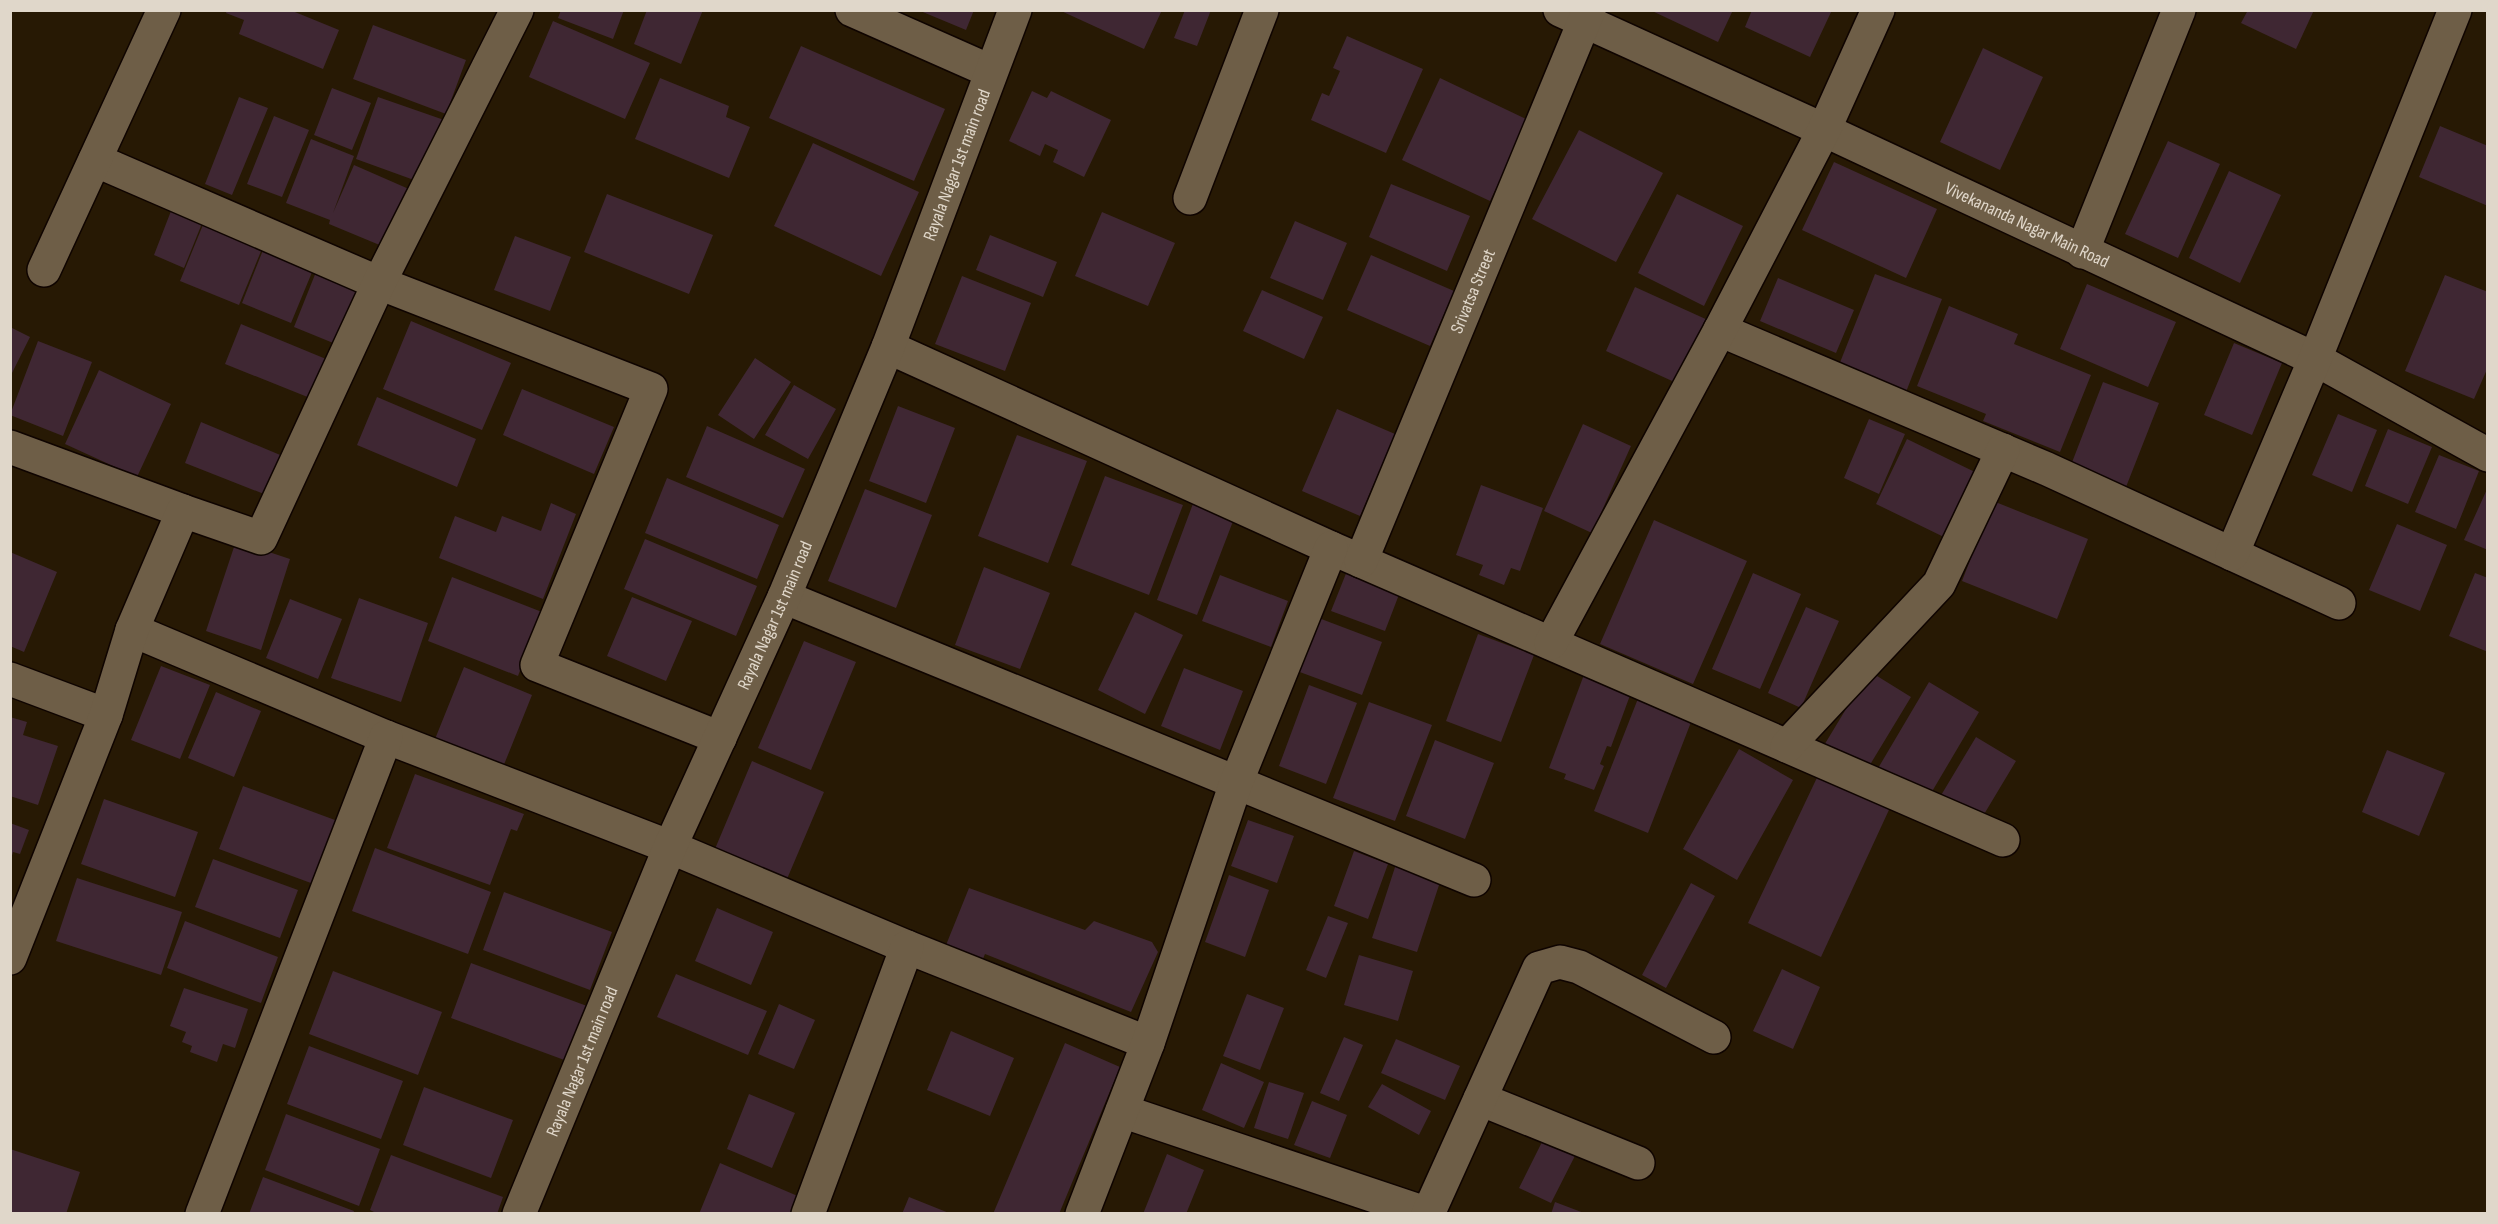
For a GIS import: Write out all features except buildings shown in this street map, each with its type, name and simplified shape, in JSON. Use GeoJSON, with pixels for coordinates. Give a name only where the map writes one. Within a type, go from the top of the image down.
{"type":"FeatureCollection","features":[{"type":"Feature","properties":{"kind":"street"},"geometry":{"type":"LineString","coordinates":[[44,270],[164,10]]}},
{"type":"Feature","properties":{"kind":"street"},"geometry":{"type":"LineString","coordinates":[[10,447],[261,538],[379,283],[517,10]]}},
{"type":"Feature","properties":{"kind":"street"},"geometry":{"type":"LineString","coordinates":[[852,10],[990,71]]}},
{"type":"Feature","properties":{"kind":"street","name":"Rayala Nagar 1st main road"},"geometry":{"type":"LineString","coordinates":[[519,1214],[670,847],[784,597],[888,346],[990,71],[1015,10]]}},
{"type":"Feature","properties":{"kind":"street"},"geometry":{"type":"LineString","coordinates":[[1190,198],[1262,10]]}},
{"type":"Feature","properties":{"kind":"street"},"geometry":{"type":"LineString","coordinates":[[1551,643],[1720,330],[1824,130],[1878,10]]}},
{"type":"Feature","properties":{"kind":"street"},"geometry":{"type":"LineString","coordinates":[[2082,252],[2179,10]]}},
{"type":"Feature","properties":{"kind":"street"},"geometry":{"type":"LineString","coordinates":[[2232,554],[2315,359],[2455,10]]}},
{"type":"Feature","properties":{"kind":"street","name":"Vivekananda Nagar Main Road"},"geometry":{"type":"LineString","coordinates":[[1578,14],[2082,252],[2315,359],[2487,455]]}},
{"type":"Feature","properties":{"kind":"street","name":"Srivatsa Street"},"geometry":{"type":"LineString","coordinates":[[1361,561],[1578,14]]}},
{"type":"Feature","properties":{"kind":"street"},"geometry":{"type":"LineString","coordinates":[[95,160],[379,283],[651,389],[537,665],[720,738]]}},
{"type":"Feature","properties":{"kind":"street"},"geometry":{"type":"LineString","coordinates":[[1720,330],[2003,450],[2339,603]]}},
{"type":"Feature","properties":{"kind":"street"},"geometry":{"type":"LineString","coordinates":[[888,346],[1331,548],[2003,840]]}},
{"type":"Feature","properties":{"kind":"street"},"geometry":{"type":"LineString","coordinates":[[1787,746],[1939,584],[2003,450]]}},
{"type":"Feature","properties":{"kind":"street"},"geometry":{"type":"LineString","coordinates":[[10,958],[106,716],[132,630],[183,511]]}},
{"type":"Feature","properties":{"kind":"street"},"geometry":{"type":"LineString","coordinates":[[1082,1214],[1148,1043],[1236,783],[1331,548]]}},
{"type":"Feature","properties":{"kind":"street"},"geometry":{"type":"LineString","coordinates":[[784,597],[1474,880]]}},
{"type":"Feature","properties":{"kind":"street"},"geometry":{"type":"LineString","coordinates":[[132,630],[386,737],[670,847],[907,947],[1148,1043]]}},
{"type":"Feature","properties":{"kind":"street"},"geometry":{"type":"LineString","coordinates":[[10,679],[106,716]]}},
{"type":"Feature","properties":{"kind":"street"},"geometry":{"type":"LineString","coordinates":[[202,1214],[386,737]]}},
{"type":"Feature","properties":{"kind":"street"},"geometry":{"type":"LineString","coordinates":[[808,1214],[907,947]]}},
{"type":"Feature","properties":{"kind":"street"},"geometry":{"type":"LineString","coordinates":[[1122,1111],[1428,1214],[1539,968],[1560,962],[1579,967],[1714,1037]]}},
{"type":"Feature","properties":{"kind":"street"},"geometry":{"type":"LineString","coordinates":[[1480,1099],[1638,1163]]}}]}
